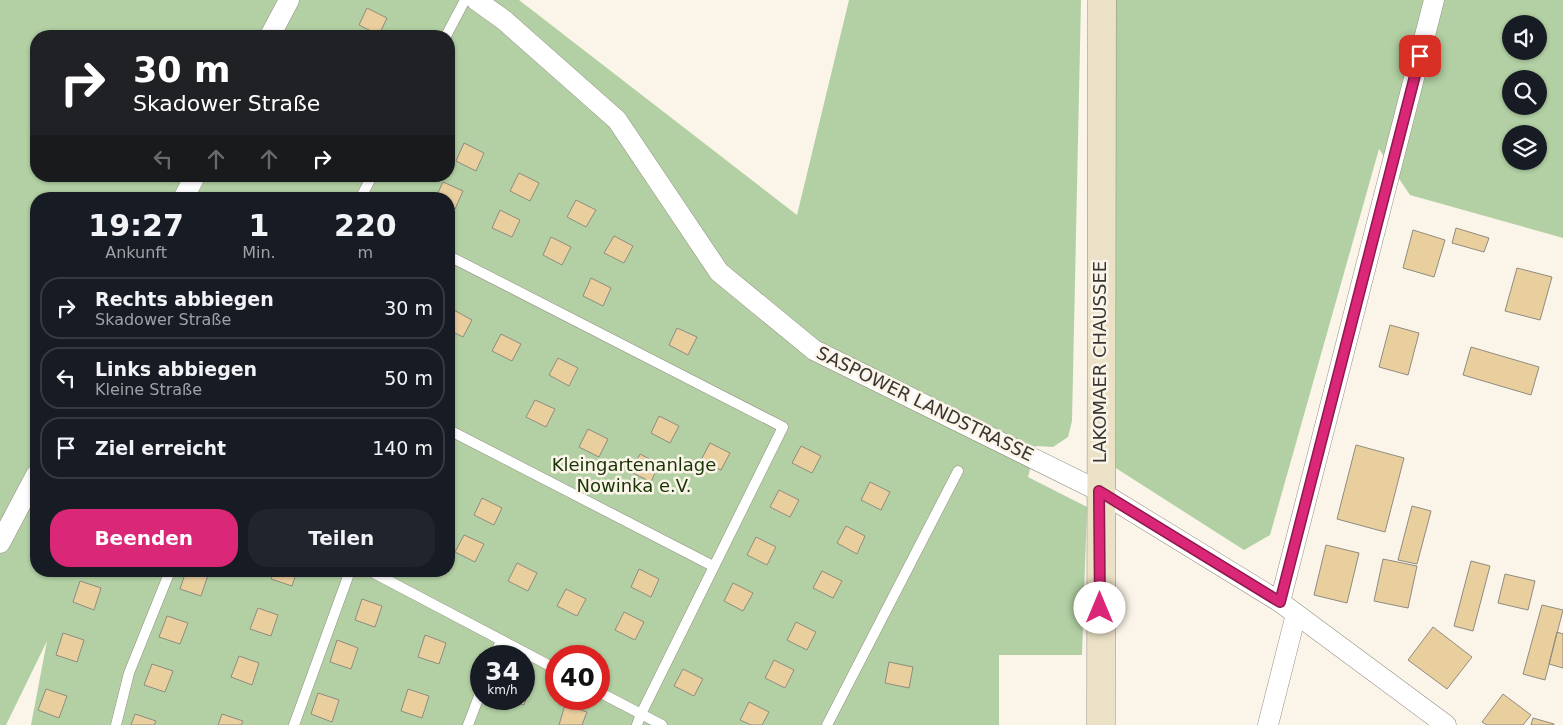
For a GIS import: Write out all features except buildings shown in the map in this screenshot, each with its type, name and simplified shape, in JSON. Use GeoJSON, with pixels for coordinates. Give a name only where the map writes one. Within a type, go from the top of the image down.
{"type":"FeatureCollection","features":[{"type":"Feature","properties":{"kind":"street"},"geometry":{"type":"LineString","coordinates":[[273,30],[289,0]]}},
{"type":"Feature","properties":{"kind":"street","name":"SASPOWER LANDSTRASSE"},"geometry":{"type":"LineString","coordinates":[[476,0],[504,20],[617,120],[719,272],[814,350],[1099,491],[1280,602],[1446,725]]}},
{"type":"Feature","properties":{"kind":"street","name":"LAKOMAER CHAUSSEE"},"geometry":{"type":"LineString","coordinates":[[1101,725],[1099,491],[1102,0]]}},
{"type":"Feature","properties":{"kind":"street"},"geometry":{"type":"LineString","coordinates":[[1280,602],[1434,0]]}},
{"type":"Feature","properties":{"kind":"street"},"geometry":{"type":"LineString","coordinates":[[0,542],[30,486]]}},
{"type":"Feature","properties":{"kind":"street"},"geometry":{"type":"LineString","coordinates":[[1268,725],[1296,614]]}},
{"type":"Feature","properties":{"kind":"lane"},"geometry":{"type":"LineString","coordinates":[[449,30],[465,0]]}},
{"type":"Feature","properties":{"kind":"lane"},"geometry":{"type":"LineString","coordinates":[[455,259],[783,428],[713,566],[637,725]]}},
{"type":"Feature","properties":{"kind":"lane"},"geometry":{"type":"LineString","coordinates":[[455,433],[713,566]]}},
{"type":"Feature","properties":{"kind":"lane"},"geometry":{"type":"LineString","coordinates":[[827,725],[958,471]]}},
{"type":"Feature","properties":{"kind":"lane"},"geometry":{"type":"LineString","coordinates":[[116,725],[129,673],[168,577]]}},
{"type":"Feature","properties":{"kind":"lane"},"geometry":{"type":"LineString","coordinates":[[294,725],[348,577]]}},
{"type":"Feature","properties":{"kind":"lane"},"geometry":{"type":"LineString","coordinates":[[381,577],[545,663]]}},
{"type":"Feature","properties":{"kind":"lane"},"geometry":{"type":"LineString","coordinates":[[499,645],[501,640]]}},
{"type":"Feature","properties":{"kind":"lane"},"geometry":{"type":"LineString","coordinates":[[610,698],[662,725]]}},
{"type":"Feature","properties":{"kind":"lane"},"geometry":{"type":"LineString","coordinates":[[468,725],[474,710]]}},
{"type":"Feature","properties":{"kind":"green space","name":"Kleingartenanlage Nowinka e.V."},"geometry":{"type":"Polygon","coordinates":[[[0,0],[519,0],[797,215],[849,0],[1081,0],[1072,421],[1068,437],[1053,447],[1036,446],[1028,477],[1087,507],[1082,655],[999,655],[999,725],[31,725],[47,641],[6,725],[0,725],[0,0]]]}},
{"type":"Feature","properties":{"kind":"green space"},"geometry":{"type":"Polygon","coordinates":[[[1114,0],[1563,0],[1563,238],[1410,195],[1379,149],[1270,535],[1244,550],[1111,465],[1114,0]]]}},
{"type":"Feature","properties":{"kind":"route"},"geometry":{"type":"LineString","coordinates":[[1100,608],[1099,491],[1280,602],[1420,56]]}}]}
